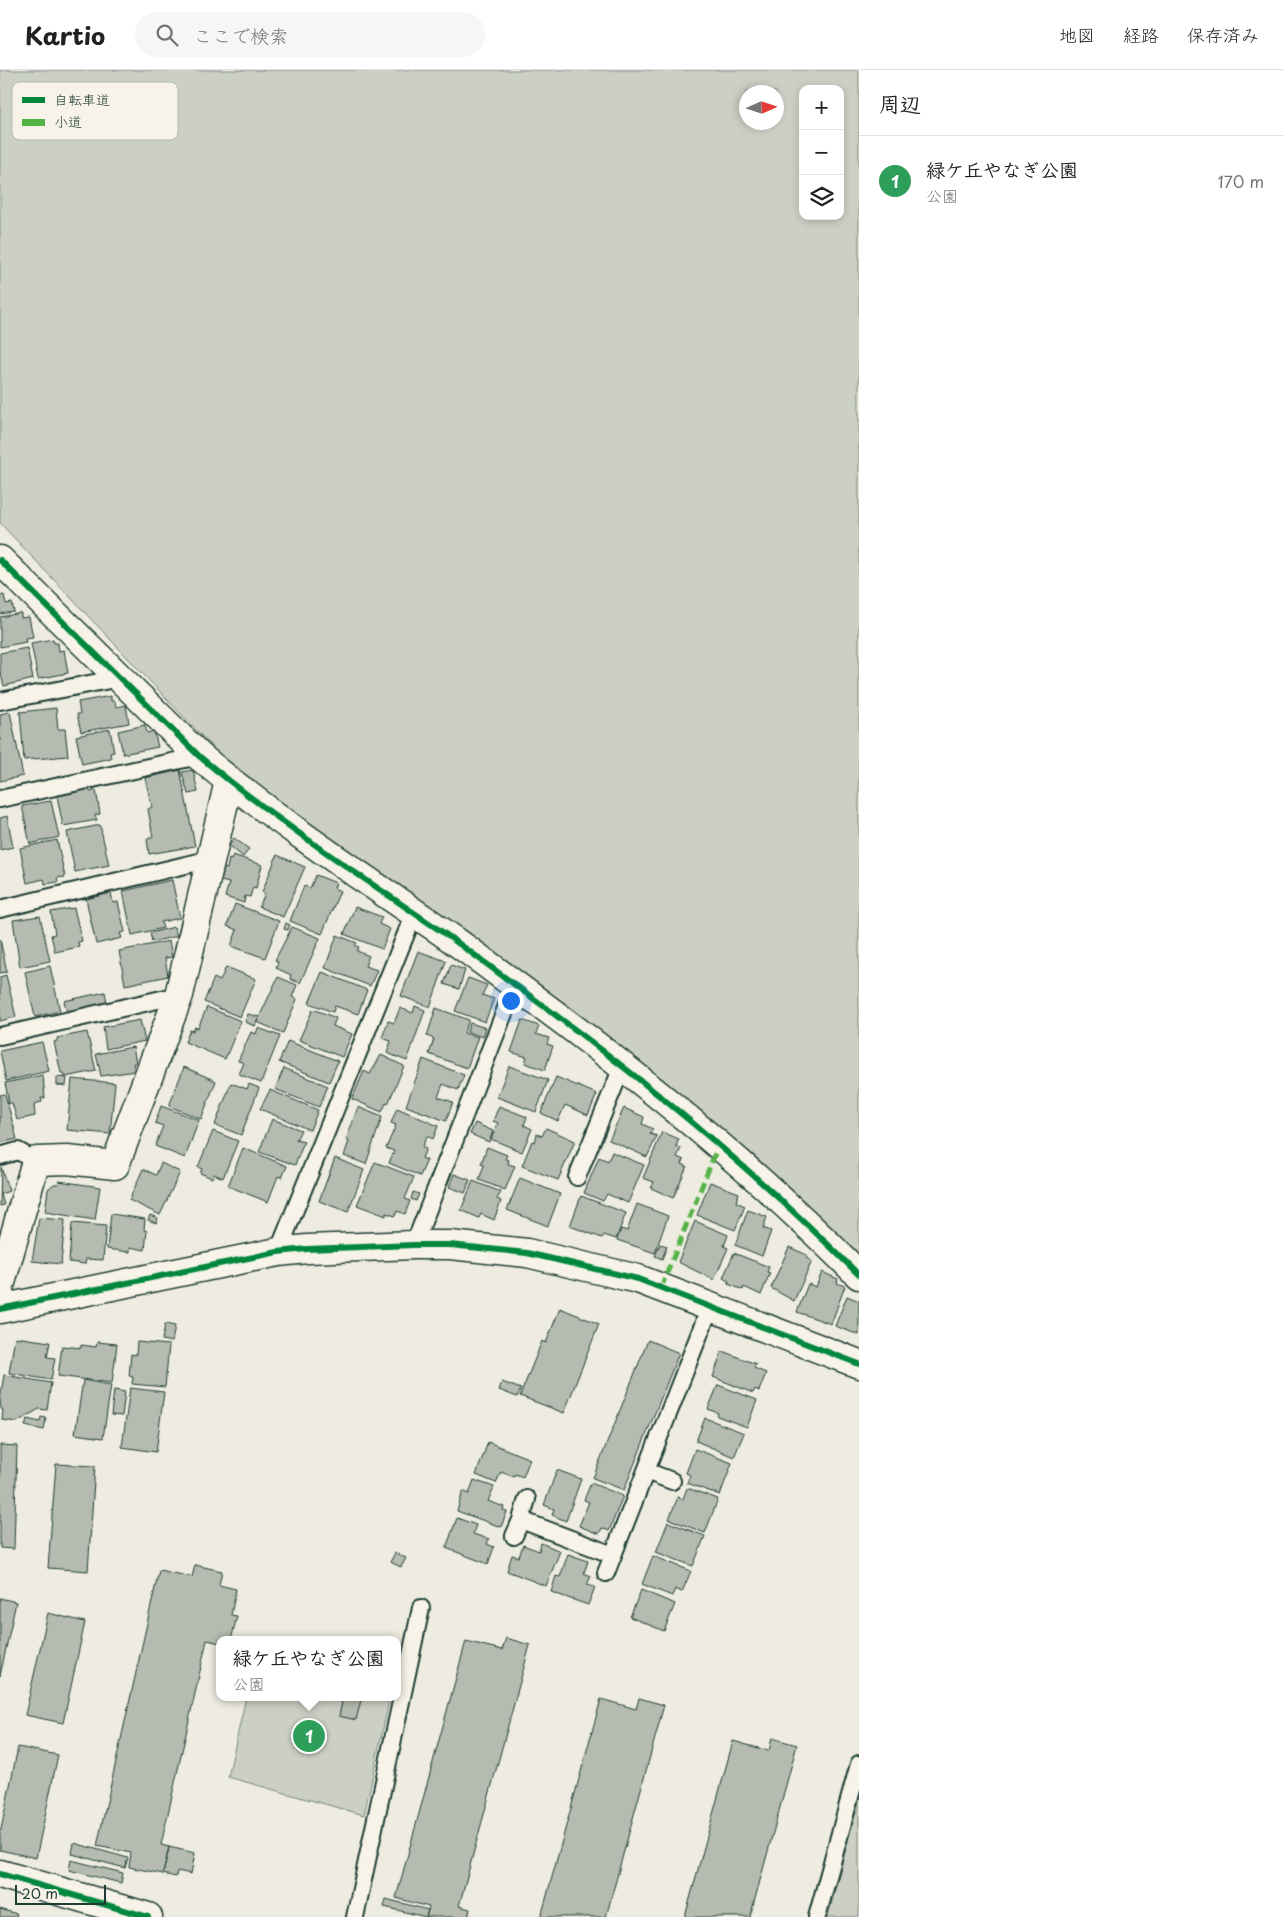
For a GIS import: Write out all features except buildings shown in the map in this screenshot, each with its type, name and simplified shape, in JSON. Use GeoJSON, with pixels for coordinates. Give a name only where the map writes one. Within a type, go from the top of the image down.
{"type":"FeatureCollection","features":[{"type":"Feature","properties":{"kind":"street"},"geometry":{"type":"LineString","coordinates":[[0,560],[199,756],[229,781],[315,847],[515,985],[623,1065],[718,1146],[859,1275]]}},
{"type":"Feature","properties":{"kind":"street"},"geometry":{"type":"LineString","coordinates":[[0,1286],[36,1161],[67,1160],[115,1165],[179,995],[229,781]]}},
{"type":"Feature","properties":{"kind":"street"},"geometry":{"type":"LineString","coordinates":[[0,1309],[278,1252],[307,1248],[450,1245],[527,1253],[638,1279],[859,1364]]}},
{"type":"Feature","properties":{"kind":"street"},"geometry":{"type":"LineString","coordinates":[[0,1874],[148,1917]]}},
{"type":"Feature","properties":{"kind":"lane"},"geometry":{"type":"LineString","coordinates":[[0,701],[120,678]]}},
{"type":"Feature","properties":{"kind":"lane"},"geometry":{"type":"LineString","coordinates":[[0,799],[199,756]]}},
{"type":"Feature","properties":{"kind":"lane"},"geometry":{"type":"LineString","coordinates":[[0,909],[211,859]]}},
{"type":"Feature","properties":{"kind":"lane"},"geometry":{"type":"LineString","coordinates":[[278,1252],[414,914]]}},
{"type":"Feature","properties":{"kind":"lane"},"geometry":{"type":"LineString","coordinates":[[414,1245],[515,985]]}},
{"type":"Feature","properties":{"kind":"lane"},"geometry":{"type":"LineString","coordinates":[[0,1036],[179,995]]}},
{"type":"Feature","properties":{"kind":"lane"},"geometry":{"type":"LineString","coordinates":[[577,1177],[623,1065]]}},
{"type":"Feature","properties":{"kind":"lane"},"geometry":{"type":"LineString","coordinates":[[0,1156],[18,1151],[36,1161]]}},
{"type":"Feature","properties":{"kind":"lane"},"geometry":{"type":"LineString","coordinates":[[606,1573],[710,1307]]}},
{"type":"Feature","properties":{"kind":"lane"},"geometry":{"type":"LineString","coordinates":[[646,1472],[672,1480]]}},
{"type":"Feature","properties":{"kind":"lane"},"geometry":{"type":"LineString","coordinates":[[514,1536],[527,1499]]}},
{"type":"Feature","properties":{"kind":"lane"},"geometry":{"type":"LineString","coordinates":[[521,1520],[613,1554]]}},
{"type":"Feature","properties":{"kind":"lane"},"geometry":{"type":"LineString","coordinates":[[355,1917],[421,1608]]}},
{"type":"Feature","properties":{"kind":"lane"},"geometry":{"type":"LineString","coordinates":[[817,1917],[859,1764]]}},
{"type":"Feature","properties":{"kind":"shaded area"},"geometry":{"type":"Polygon","coordinates":[[[0,70],[859,70],[859,1268],[235,771],[0,523],[0,70]]]}},
{"type":"Feature","properties":{"kind":"shaded area"},"geometry":{"type":"Polygon","coordinates":[[[245,1701],[389,1701],[364,1815],[228,1777],[245,1701]]]}},
{"type":"Feature","properties":{"kind":"shaded area"},"geometry":{"type":"Polygon","coordinates":[[[859,1798],[859,1917],[828,1917],[859,1798]]]}},
{"type":"Feature","properties":{"kind":"marked path"},"geometry":{"type":"LineString","coordinates":[[661,1288],[718,1146]]}},
{"type":"Feature","properties":{"kind":"cycle path"},"geometry":{"type":"LineString","coordinates":[[0,560],[199,756],[285,823],[460,945],[619,1063],[742,1165],[859,1275]]}},
{"type":"Feature","properties":{"kind":"cycle path"},"geometry":{"type":"LineString","coordinates":[[0,1309],[278,1252],[307,1249],[450,1245],[527,1253],[638,1279],[859,1364]]}},
{"type":"Feature","properties":{"kind":"cycle path"},"geometry":{"type":"LineString","coordinates":[[0,1874],[148,1917]]}},
{"type":"Feature","properties":{"kind":"place","name":"緑ケ丘やなぎ公園"},"geometry":{"type":"Point","coordinates":[309,1736]}}]}
